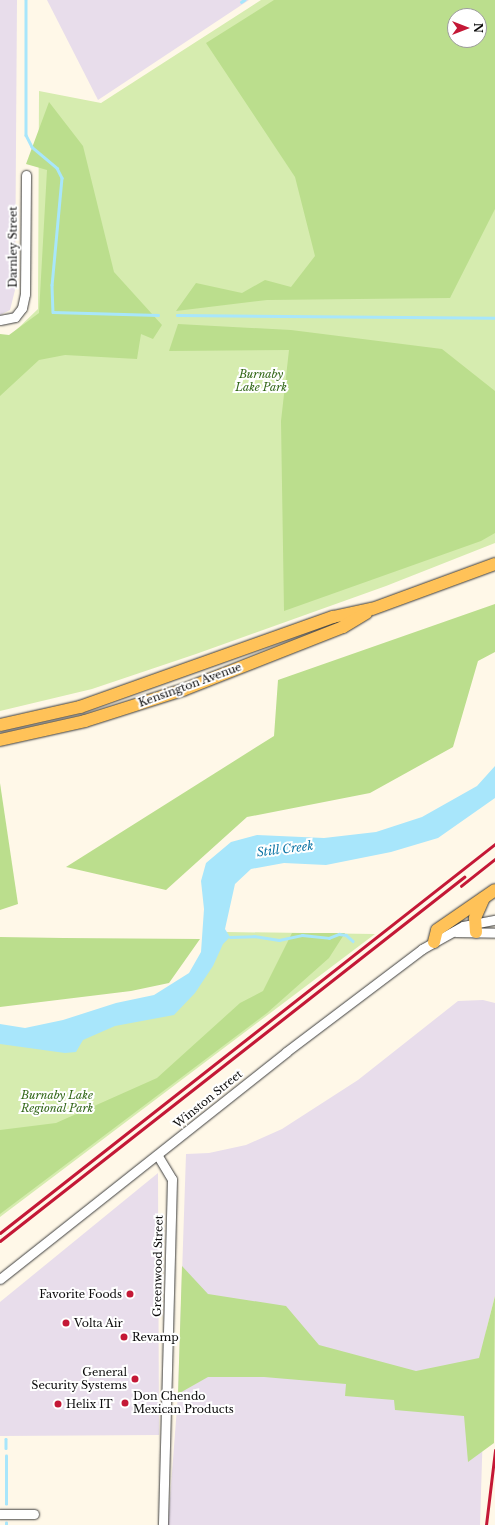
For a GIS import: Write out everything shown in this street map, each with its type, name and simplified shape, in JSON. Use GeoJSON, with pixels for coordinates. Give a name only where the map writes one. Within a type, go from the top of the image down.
{"type":"FeatureCollection","features":[{"type":"Feature","properties":{"kind":"main road","name":"Kensington Avenue"},"geometry":{"type":"LineString","coordinates":[[0,725],[80,707],[333,617],[372,609],[495,564]]}},
{"type":"Feature","properties":{"kind":"main road","name":"Kensington Avenue"},"geometry":{"type":"LineString","coordinates":[[0,740],[85,721],[183,690],[343,627],[372,609]]}},
{"type":"Feature","properties":{"kind":"main road"},"geometry":{"type":"LineString","coordinates":[[434,942],[437,930],[478,899],[484,898],[495,890]]}},
{"type":"Feature","properties":{"kind":"main road"},"geometry":{"type":"LineString","coordinates":[[476,928],[484,898]]}},
{"type":"Feature","properties":{"kind":"street","name":"Darnley Street"},"geometry":{"type":"LineString","coordinates":[[0,320],[15,317],[22,308],[25,294],[26,176]]}},
{"type":"Feature","properties":{"kind":"street"},"geometry":{"type":"LineString","coordinates":[[476,928],[495,920]]}},
{"type":"Feature","properties":{"kind":"street","name":"Winston Street"},"geometry":{"type":"LineString","coordinates":[[0,1279],[158,1156],[286,1052],[434,942],[456,932],[462,926],[476,928]]}},
{"type":"Feature","properties":{"kind":"street"},"geometry":{"type":"LineString","coordinates":[[476,928],[495,933]]}},
{"type":"Feature","properties":{"kind":"street","name":"Greenwood Street"},"geometry":{"type":"LineString","coordinates":[[158,1156],[172,1179],[163,1525]]}},
{"type":"Feature","properties":{"kind":"street"},"geometry":{"type":"LineString","coordinates":[[0,1514],[34,1514]]}},
{"type":"Feature","properties":{"kind":"shaded area"},"geometry":{"type":"Polygon","coordinates":[[[0,0],[17,0],[15,290],[10,310],[0,315],[0,0]]]}},
{"type":"Feature","properties":{"kind":"shaded area"},"geometry":{"type":"Polygon","coordinates":[[[47,0],[249,0],[98,100],[47,0]]]}},
{"type":"Feature","properties":{"kind":"shaded area"},"geometry":{"type":"Polygon","coordinates":[[[483,1000],[495,1003],[495,1296],[486,1331],[480,1525],[168,1525],[178,1394],[186,1154],[209,1153],[246,1145],[282,1129],[358,1080],[458,1001],[483,1000]]]}},
{"type":"Feature","properties":{"kind":"shaded area"},"geometry":{"type":"Polygon","coordinates":[[[158,1173],[159,1435],[0,1436],[0,1302],[158,1173]]]}},
{"type":"Feature","properties":{"kind":"green space","name":"Burnaby Lake Park"},"geometry":{"type":"Polygon","coordinates":[[[261,0],[495,0],[495,543],[386,586],[196,654],[92,689],[0,711],[0,336],[10,336],[38,309],[39,91],[101,103],[261,0]]]}},
{"type":"Feature","properties":{"kind":"green space"},"geometry":{"type":"Polygon","coordinates":[[[274,0],[495,0],[495,209],[450,298],[267,300],[176,311],[196,283],[242,293],[265,280],[291,287],[315,256],[295,177],[206,43],[274,0]]]}},
{"type":"Feature","properties":{"kind":"green space"},"geometry":{"type":"Polygon","coordinates":[[[49,102],[83,146],[114,272],[162,325],[153,339],[141,334],[137,359],[65,355],[39,360],[0,396],[0,334],[9,335],[39,313],[47,170],[26,164],[49,102]]]}},
{"type":"Feature","properties":{"kind":"green space"},"geometry":{"type":"Polygon","coordinates":[[[178,324],[291,330],[442,349],[495,391],[495,533],[481,541],[284,611],[281,421],[289,350],[169,351],[178,324]]]}},
{"type":"Feature","properties":{"kind":"green space"},"geometry":{"type":"Polygon","coordinates":[[[495,604],[495,652],[478,661],[453,747],[370,793],[247,817],[166,890],[66,867],[274,736],[278,680],[495,604]]]}},
{"type":"Feature","properties":{"kind":"green space"},"geometry":{"type":"Polygon","coordinates":[[[0,783],[18,904],[0,910],[0,783]]]}},
{"type":"Feature","properties":{"kind":"green space","name":"Burnaby Lake Regional Park"},"geometry":{"type":"Polygon","coordinates":[[[227,932],[375,934],[0,1217],[0,1038],[181,1002],[227,932]]]}},
{"type":"Feature","properties":{"kind":"green space"},"geometry":{"type":"Polygon","coordinates":[[[292,933],[345,933],[329,958],[267,1013],[0,1214],[0,1130],[56,1123],[157,1078],[240,1003],[263,991],[292,933]]]}},
{"type":"Feature","properties":{"kind":"green space"},"geometry":{"type":"Polygon","coordinates":[[[0,937],[200,939],[169,983],[131,991],[0,1007],[0,937]]]}},
{"type":"Feature","properties":{"kind":"green space"},"geometry":{"type":"Polygon","coordinates":[[[182,1266],[208,1294],[286,1306],[319,1345],[416,1371],[479,1358],[495,1296],[494,1443],[468,1462],[464,1416],[395,1410],[394,1400],[345,1396],[346,1384],[264,1377],[208,1377],[178,1394],[182,1266]]]}},
{"type":"Feature","properties":{"kind":"water","name":"Still Creek"},"geometry":{"type":"Polygon","coordinates":[[[495,766],[495,798],[438,838],[391,852],[326,865],[284,863],[251,869],[235,884],[225,929],[230,937],[223,944],[213,966],[195,993],[174,1015],[115,1026],[83,1040],[76,1052],[65,1053],[0,1044],[0,1024],[25,1028],[63,1020],[116,1003],[154,995],[189,973],[201,952],[204,909],[201,881],[206,863],[231,842],[257,835],[324,838],[376,832],[422,817],[477,786],[495,766]]]}},
{"type":"Feature","properties":{"kind":"waterway"},"geometry":{"type":"LineString","coordinates":[[26,0],[26,135],[32,147],[57,168],[62,178],[52,285],[53,312],[158,315]]}},
{"type":"Feature","properties":{"kind":"waterway"},"geometry":{"type":"LineString","coordinates":[[177,315],[495,318]]}},
{"type":"Feature","properties":{"kind":"waterway"},"geometry":{"type":"LineString","coordinates":[[230,937],[254,936],[279,940],[302,935],[329,938],[339,934],[346,935],[353,941]]}},
{"type":"Feature","properties":{"kind":"waterway"},"geometry":{"type":"LineString","coordinates":[[6,1439],[6,1448]]}},
{"type":"Feature","properties":{"kind":"waterway"},"geometry":{"type":"LineString","coordinates":[[6,1456],[6,1504]]}},
{"type":"Feature","properties":{"kind":"railway"},"geometry":{"type":"LineString","coordinates":[[0,1233],[495,844]]}},
{"type":"Feature","properties":{"kind":"railway"},"geometry":{"type":"LineString","coordinates":[[461,886],[495,859]]}},
{"type":"Feature","properties":{"kind":"railway"},"geometry":{"type":"LineString","coordinates":[[0,1241],[464,877]]}},
{"type":"Feature","properties":{"kind":"railway"},"geometry":{"type":"LineString","coordinates":[[486,1525],[495,1451]]}},
{"type":"Feature","properties":{"kind":"place","name":"Favorite Foods"},"geometry":{"type":"Point","coordinates":[130,1294]}},
{"type":"Feature","properties":{"kind":"place","name":"Volta Air"},"geometry":{"type":"Point","coordinates":[66,1323]}},
{"type":"Feature","properties":{"kind":"place","name":"Revamp"},"geometry":{"type":"Point","coordinates":[124,1337]}},
{"type":"Feature","properties":{"kind":"place","name":"General Security Systems"},"geometry":{"type":"Point","coordinates":[135,1379]}},
{"type":"Feature","properties":{"kind":"place","name":"Don Chendo Mexican Products"},"geometry":{"type":"Point","coordinates":[125,1403]}},
{"type":"Feature","properties":{"kind":"place","name":"Helix IT"},"geometry":{"type":"Point","coordinates":[58,1404]}}]}
